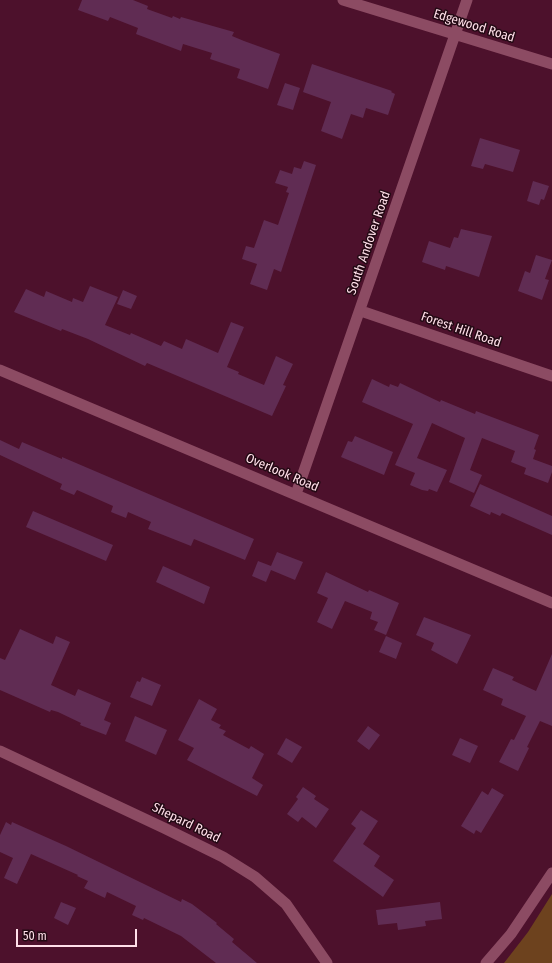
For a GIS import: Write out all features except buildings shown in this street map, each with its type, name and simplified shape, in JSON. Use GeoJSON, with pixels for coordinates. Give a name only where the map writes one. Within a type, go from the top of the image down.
{"type":"FeatureCollection","features":[{"type":"Feature","properties":{"kind":"street","name":"Edgewood Road"},"geometry":{"type":"LineString","coordinates":[[343,0],[552,64]]}},
{"type":"Feature","properties":{"kind":"street","name":"South Andover Road"},"geometry":{"type":"LineString","coordinates":[[296,494],[467,0]]}},
{"type":"Feature","properties":{"kind":"street","name":"Forest Hill Road"},"geometry":{"type":"LineString","coordinates":[[360,311],[552,376]]}},
{"type":"Feature","properties":{"kind":"street","name":"Overlook Road"},"geometry":{"type":"LineString","coordinates":[[0,370],[552,603]]}},
{"type":"Feature","properties":{"kind":"street","name":"Shepard Road"},"geometry":{"type":"LineString","coordinates":[[0,751],[223,857],[255,877],[286,904],[327,963]]}},
{"type":"Feature","properties":{"kind":"street"},"geometry":{"type":"LineString","coordinates":[[486,963],[511,934],[552,873]]}},
{"type":"Feature","properties":{"kind":"shaded area"},"geometry":{"type":"Polygon","coordinates":[[[552,894],[552,963],[504,963],[528,932],[552,894]]]}}]}
